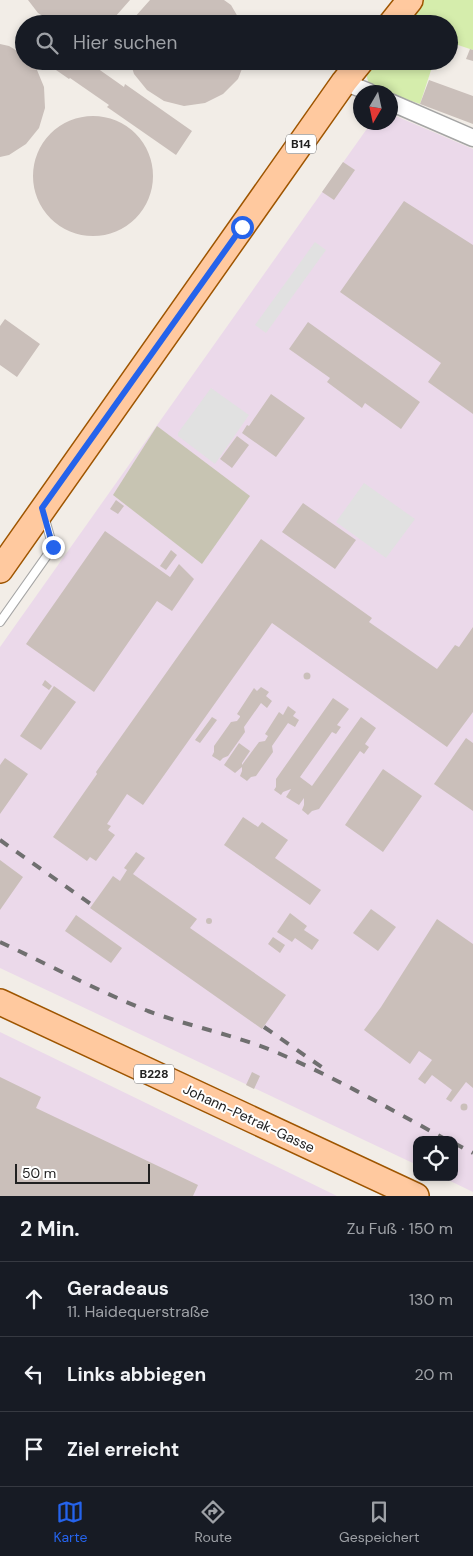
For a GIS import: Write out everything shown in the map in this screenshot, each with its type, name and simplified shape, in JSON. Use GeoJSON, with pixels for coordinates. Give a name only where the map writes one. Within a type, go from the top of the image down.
{"type":"FeatureCollection","features":[{"type":"Feature","properties":{"kind":"main road"},"geometry":{"type":"LineString","coordinates":[[398,15],[410,0]]}},
{"type":"Feature","properties":{"kind":"main road","name":"B14"},"geometry":{"type":"LineString","coordinates":[[0,570],[42,508],[354,70]]}},
{"type":"Feature","properties":{"kind":"main road","name":"Johann-Petrak-Gasse"},"geometry":{"type":"LineString","coordinates":[[0,1002],[416,1196]]}},
{"type":"Feature","properties":{"kind":"street"},"geometry":{"type":"LineString","coordinates":[[344,82],[353,86]]}},
{"type":"Feature","properties":{"kind":"street"},"geometry":{"type":"LineString","coordinates":[[398,105],[473,138]]}},
{"type":"Feature","properties":{"kind":"lane"},"geometry":{"type":"LineString","coordinates":[[0,622],[53,547],[42,508]]}},
{"type":"Feature","properties":{"kind":"shaded area"},"geometry":{"type":"Polygon","coordinates":[[[398,117],[473,149],[473,1192],[450,1181],[458,1181],[458,1136],[413,1136],[413,1163],[0,968],[0,647],[366,130],[398,130],[398,117]]]}},
{"type":"Feature","properties":{"kind":"shaded area"},"geometry":{"type":"Polygon","coordinates":[[[315,242],[326,250],[266,333],[255,325],[315,242]]]}},
{"type":"Feature","properties":{"kind":"shaded area"},"geometry":{"type":"Polygon","coordinates":[[[211,388],[249,415],[215,464],[178,436],[178,433],[211,388]]]}},
{"type":"Feature","properties":{"kind":"shaded area"},"geometry":{"type":"Polygon","coordinates":[[[157,426],[250,496],[202,564],[113,495],[157,426]]]}},
{"type":"Feature","properties":{"kind":"shaded area"},"geometry":{"type":"Polygon","coordinates":[[[364,483],[415,519],[386,558],[336,522],[364,483]]]}},
{"type":"Feature","properties":{"kind":"shaded area"},"geometry":{"type":"Polygon","coordinates":[[[0,1032],[337,1196],[0,1196],[0,1032]]]}},
{"type":"Feature","properties":{"kind":"green space"},"geometry":{"type":"Polygon","coordinates":[[[422,0],[473,0],[473,50],[458,45],[458,15],[410,15],[422,0]]]}},
{"type":"Feature","properties":{"kind":"green space"},"geometry":{"type":"Polygon","coordinates":[[[368,70],[431,70],[420,104],[398,96],[398,85],[370,85],[368,70]]]}},
{"type":"Feature","properties":{"kind":"building"},"geometry":{"type":"Polygon","coordinates":[[[28,0],[130,0],[117,15],[41,15],[28,0]]]}},
{"type":"Feature","properties":{"kind":"building"},"geometry":{"type":"Polygon","coordinates":[[[150,0],[224,0],[231,5],[237,15],[137,15],[150,0]]]}},
{"type":"Feature","properties":{"kind":"building"},"geometry":{"type":"Polygon","coordinates":[[[0,44],[15,50],[15,70],[37,70],[44,87],[45,108],[39,128],[26,144],[9,155],[0,157],[0,44]]]}},
{"type":"Feature","properties":{"kind":"building"},"geometry":{"type":"Polygon","coordinates":[[[470,49],[473,50],[473,61],[466,59],[470,49]]]}},
{"type":"Feature","properties":{"kind":"building"},"geometry":{"type":"Polygon","coordinates":[[[56,70],[100,70],[124,87],[125,84],[192,131],[176,155],[107,107],[109,105],[56,70]]]}},
{"type":"Feature","properties":{"kind":"building"},"geometry":{"type":"Polygon","coordinates":[[[133,70],[242,70],[238,79],[223,94],[205,103],[184,106],[164,101],[147,90],[133,70]]]}},
{"type":"Feature","properties":{"kind":"building"},"geometry":{"type":"Polygon","coordinates":[[[429,80],[473,96],[473,124],[420,104],[429,80]]]}},
{"type":"Feature","properties":{"kind":"building"},"geometry":{"type":"Polygon","coordinates":[[[93,116],[116,121],[126,126],[135,134],[143,143],[148,153],[153,176],[148,199],[143,209],[135,218],[126,226],[116,231],[93,236],[70,231],[60,226],[51,218],[43,209],[38,199],[33,176],[38,153],[43,143],[51,134],[60,126],[70,121],[93,116]]]}},
{"type":"Feature","properties":{"kind":"building"},"geometry":{"type":"Polygon","coordinates":[[[343,162],[355,170],[334,200],[322,192],[343,162]]]}},
{"type":"Feature","properties":{"kind":"building"},"geometry":{"type":"Polygon","coordinates":[[[404,201],[473,245],[473,414],[428,382],[441,363],[340,292],[404,201]]]}},
{"type":"Feature","properties":{"kind":"building"},"geometry":{"type":"Polygon","coordinates":[[[5,319],[40,344],[17,377],[0,365],[0,326],[5,319]]]}},
{"type":"Feature","properties":{"kind":"building"},"geometry":{"type":"Polygon","coordinates":[[[308,322],[420,402],[401,429],[365,403],[362,408],[327,382],[330,378],[289,349],[308,322]]]}},
{"type":"Feature","properties":{"kind":"building"},"geometry":{"type":"Polygon","coordinates":[[[271,394],[305,418],[276,457],[242,433],[271,394]]]}},
{"type":"Feature","properties":{"kind":"building"},"geometry":{"type":"Polygon","coordinates":[[[237,436],[249,445],[232,468],[220,459],[237,436]]]}},
{"type":"Feature","properties":{"kind":"building"},"geometry":{"type":"Polygon","coordinates":[[[116,500],[124,506],[118,514],[110,509],[116,500]]]}},
{"type":"Feature","properties":{"kind":"building"},"geometry":{"type":"Polygon","coordinates":[[[303,503],[356,540],[335,569],[282,532],[303,503]]]}},
{"type":"Feature","properties":{"kind":"building"},"geometry":{"type":"Polygon","coordinates":[[[105,531],[170,577],[179,564],[194,579],[172,611],[157,601],[94,692],[26,644],[105,531]]]}},
{"type":"Feature","properties":{"kind":"building"},"geometry":{"type":"Polygon","coordinates":[[[261,539],[372,618],[369,622],[437,669],[455,645],[459,647],[473,627],[473,712],[447,747],[272,623],[143,805],[127,794],[107,824],[111,826],[108,830],[115,835],[96,861],[90,857],[87,861],[53,837],[97,774],[96,772],[261,539]]]}},
{"type":"Feature","properties":{"kind":"building"},"geometry":{"type":"Polygon","coordinates":[[[171,550],[177,555],[166,570],[160,566],[171,550]]]}},
{"type":"Feature","properties":{"kind":"building"},"geometry":{"type":"Polygon","coordinates":[[[307,673],[310,676],[307,679],[304,676],[307,673]]]}},
{"type":"Feature","properties":{"kind":"building"},"geometry":{"type":"Polygon","coordinates":[[[45,680],[52,686],[49,690],[42,685],[45,680]]]}},
{"type":"Feature","properties":{"kind":"building"},"geometry":{"type":"Polygon","coordinates":[[[54,686],[76,702],[41,750],[20,736],[54,686]]]}},
{"type":"Feature","properties":{"kind":"building"},"geometry":{"type":"Polygon","coordinates":[[[261,687],[269,692],[266,696],[272,701],[267,708],[261,703],[244,727],[245,732],[228,756],[220,761],[212,756],[214,746],[231,722],[237,721],[240,717],[237,714],[254,688],[257,691],[261,687]]]}},
{"type":"Feature","properties":{"kind":"building"},"geometry":{"type":"Polygon","coordinates":[[[333,698],[349,709],[337,725],[341,727],[336,734],[332,732],[300,777],[312,786],[361,717],[376,728],[365,744],[369,747],[364,754],[360,751],[319,809],[312,811],[308,815],[302,810],[304,798],[299,805],[286,797],[291,789],[283,792],[281,795],[274,790],[276,779],[333,698]]]}},
{"type":"Feature","properties":{"kind":"building"},"geometry":{"type":"Polygon","coordinates":[[[288,706],[296,712],[293,716],[299,720],[295,727],[288,723],[272,746],[273,752],[256,776],[251,777],[247,781],[240,776],[242,765],[259,742],[265,741],[268,736],[265,734],[279,712],[283,715],[288,706]]]}},
{"type":"Feature","properties":{"kind":"building"},"geometry":{"type":"Polygon","coordinates":[[[212,717],[217,720],[200,743],[195,740],[212,717]]]}},
{"type":"Feature","properties":{"kind":"building"},"geometry":{"type":"Polygon","coordinates":[[[466,738],[473,743],[473,811],[434,784],[466,738]]]}},
{"type":"Feature","properties":{"kind":"building"},"geometry":{"type":"Polygon","coordinates":[[[239,743],[250,751],[242,763],[242,767],[235,773],[224,765],[239,743]]]}},
{"type":"Feature","properties":{"kind":"building"},"geometry":{"type":"Polygon","coordinates":[[[5,758],[28,774],[0,814],[0,765],[5,758]]]}},
{"type":"Feature","properties":{"kind":"building"},"geometry":{"type":"Polygon","coordinates":[[[383,769],[422,796],[383,852],[345,825],[383,769]]]}},
{"type":"Feature","properties":{"kind":"building"},"geometry":{"type":"Polygon","coordinates":[[[243,817],[258,827],[262,822],[288,840],[275,858],[321,890],[310,905],[224,845],[243,817]]]}},
{"type":"Feature","properties":{"kind":"building"},"geometry":{"type":"Polygon","coordinates":[[[136,852],[145,858],[133,874],[197,919],[190,928],[286,995],[262,1029],[90,908],[113,876],[120,881],[127,870],[124,868],[136,852]]]}},
{"type":"Feature","properties":{"kind":"building"},"geometry":{"type":"Polygon","coordinates":[[[0,860],[23,877],[0,910],[0,860]]]}},
{"type":"Feature","properties":{"kind":"building"},"geometry":{"type":"Polygon","coordinates":[[[371,909],[396,927],[378,951],[353,933],[371,909]]]}},
{"type":"Feature","properties":{"kind":"building"},"geometry":{"type":"Polygon","coordinates":[[[290,913],[307,926],[304,930],[319,940],[312,950],[295,938],[292,942],[277,932],[290,913]]]}},
{"type":"Feature","properties":{"kind":"building"},"geometry":{"type":"Polygon","coordinates":[[[76,915],[122,948],[111,963],[65,931],[76,915]]]}},
{"type":"Feature","properties":{"kind":"building"},"geometry":{"type":"Polygon","coordinates":[[[209,918],[212,921],[209,924],[206,921],[209,918]]]}},
{"type":"Feature","properties":{"kind":"building"},"geometry":{"type":"Polygon","coordinates":[[[437,919],[473,944],[473,1088],[466,1082],[451,1102],[446,1099],[452,1090],[432,1075],[425,1084],[418,1079],[432,1060],[419,1051],[410,1064],[364,1030],[381,1007],[437,919]]]}},
{"type":"Feature","properties":{"kind":"building"},"geometry":{"type":"Polygon","coordinates":[[[273,937],[285,945],[280,953],[268,944],[273,937]]]}},
{"type":"Feature","properties":{"kind":"building"},"geometry":{"type":"Polygon","coordinates":[[[252,1072],[260,1076],[254,1089],[246,1085],[252,1072]]]}},
{"type":"Feature","properties":{"kind":"building"},"geometry":{"type":"Polygon","coordinates":[[[0,1077],[41,1097],[36,1108],[198,1185],[193,1196],[0,1196],[0,1077]]]}},
{"type":"Feature","properties":{"kind":"building"},"geometry":{"type":"Polygon","coordinates":[[[464,1103],[468,1107],[464,1111],[460,1107],[464,1103]]]}},
{"type":"Feature","properties":{"kind":"railway"},"geometry":{"type":"LineString","coordinates":[[0,840],[92,905]]}},
{"type":"Feature","properties":{"kind":"railway"},"geometry":{"type":"LineString","coordinates":[[0,942],[148,1011],[246,1041],[278,1053],[385,1106],[440,1136]]}},
{"type":"Feature","properties":{"kind":"railway"},"geometry":{"type":"LineString","coordinates":[[264,1027],[323,1068]]}},
{"type":"Feature","properties":{"kind":"railway"},"geometry":{"type":"LineString","coordinates":[[458,1145],[473,1153]]}},
{"type":"Feature","properties":{"kind":"route"},"geometry":{"type":"LineString","coordinates":[[53,547],[42,508],[242,227]]}}]}
